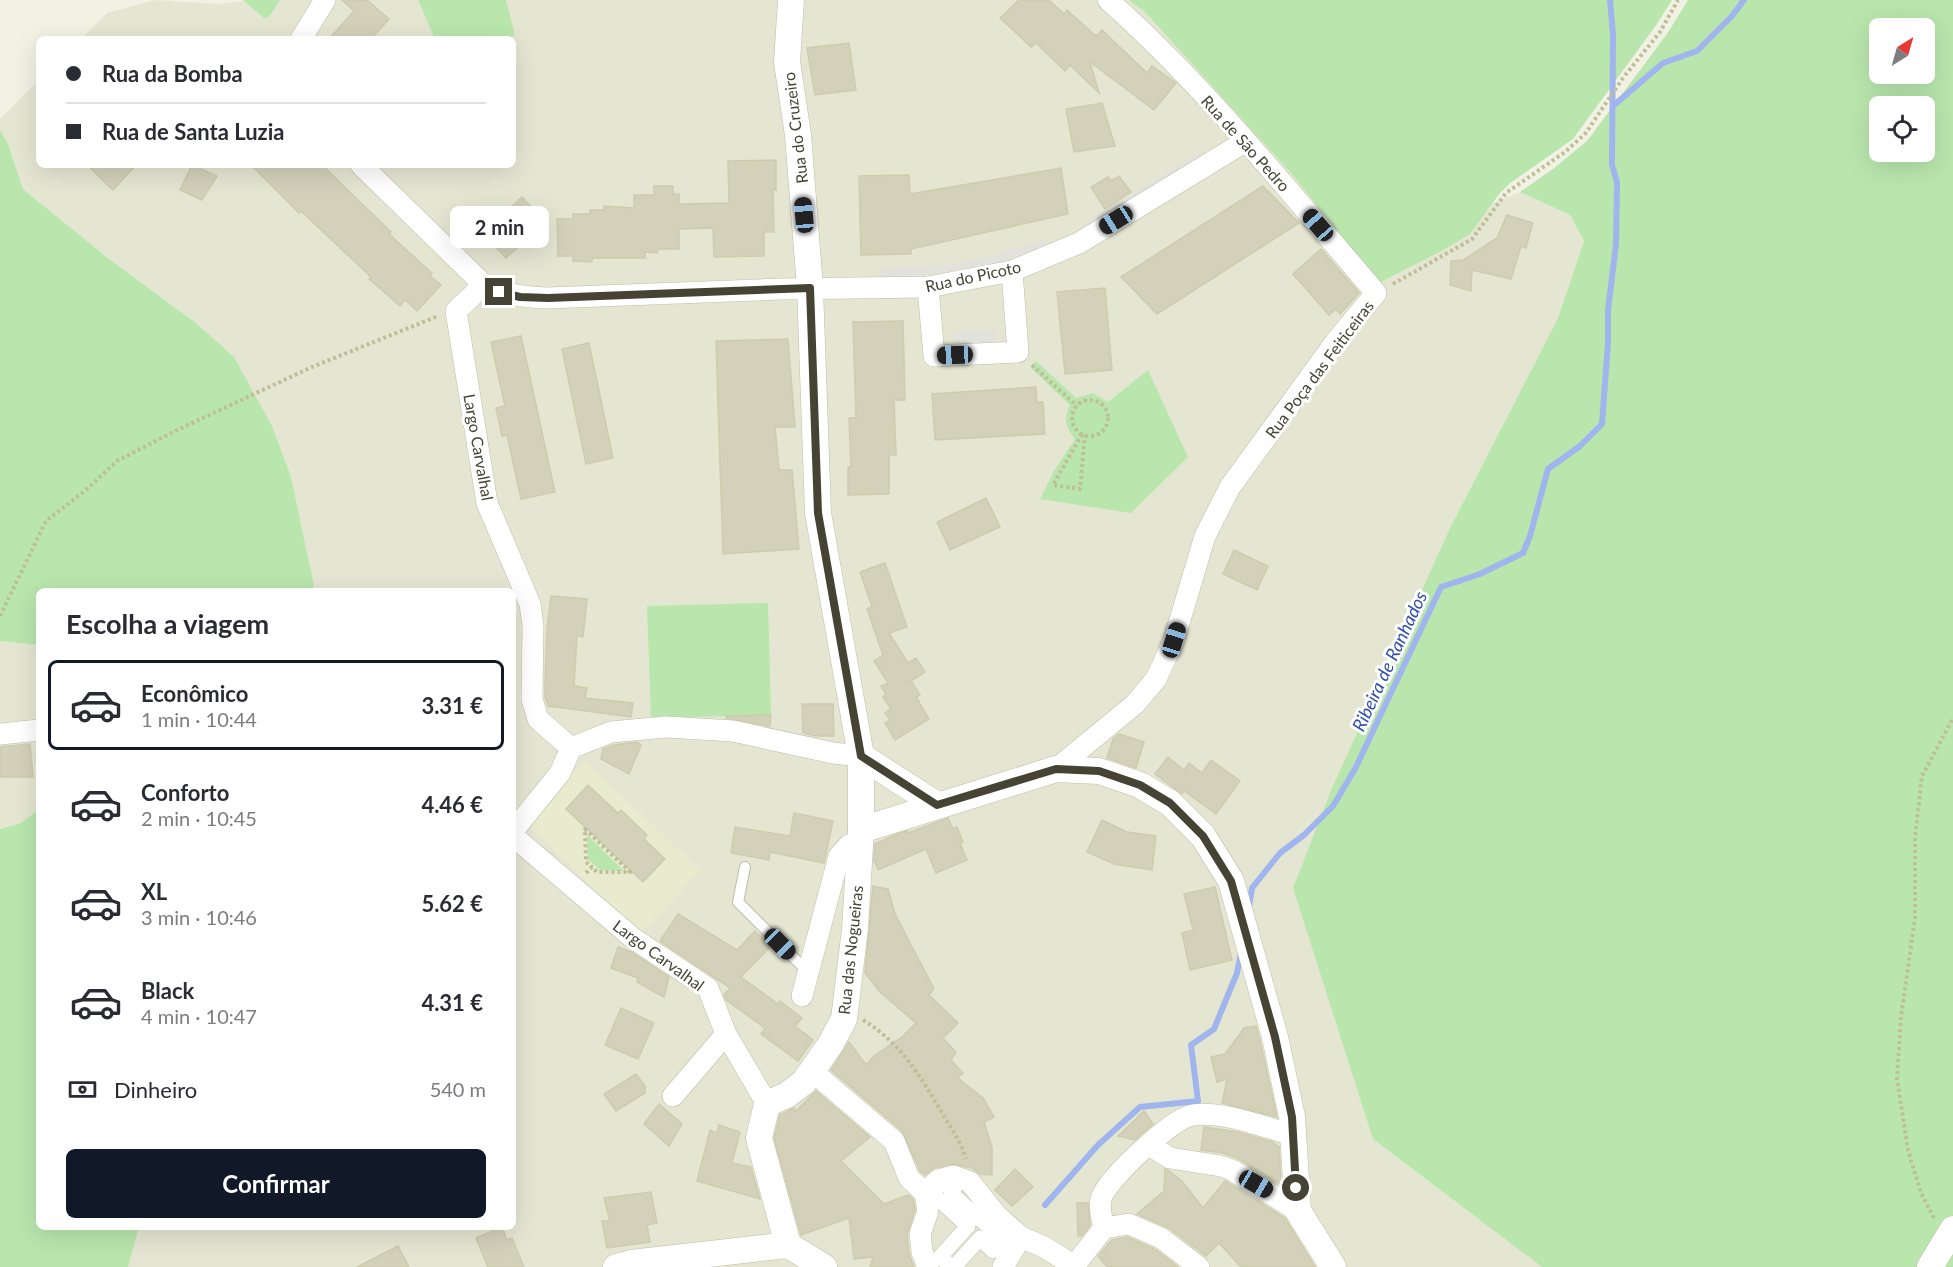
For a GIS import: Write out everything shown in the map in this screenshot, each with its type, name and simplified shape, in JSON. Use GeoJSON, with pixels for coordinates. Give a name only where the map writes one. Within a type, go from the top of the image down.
{"type":"FeatureCollection","features":[{"type":"Feature","properties":{"kind":"street"},"geometry":{"type":"LineString","coordinates":[[303,36],[325,0]]}},
{"type":"Feature","properties":{"kind":"street","name":"Rua do Cruzeiro"},"geometry":{"type":"LineString","coordinates":[[791,0],[788,62],[798,135],[810,288],[818,513],[861,756]]}},
{"type":"Feature","properties":{"kind":"street","name":"Rua de São Pedro"},"geometry":{"type":"LineString","coordinates":[[1108,0],[1152,39],[1246,141],[1376,293]]}},
{"type":"Feature","properties":{"kind":"street","name":"Rua do Picoto"},"geometry":{"type":"LineString","coordinates":[[482,283],[499,292],[520,297],[548,298],[810,288],[928,287],[1012,270],[1079,243],[1246,141]]}},
{"type":"Feature","properties":{"kind":"street"},"geometry":{"type":"LineString","coordinates":[[365,168],[482,283],[456,311]]}},
{"type":"Feature","properties":{"kind":"street"},"geometry":{"type":"LineString","coordinates":[[928,287],[934,356],[1018,352],[1012,270]]}},
{"type":"Feature","properties":{"kind":"street","name":"Rua Poça das Feiticeiras"},"geometry":{"type":"LineString","coordinates":[[1056,769],[1135,704],[1156,679],[1174,640],[1205,536],[1230,488],[1337,340],[1376,293]]}},
{"type":"Feature","properties":{"kind":"street","name":"Largo Carvalhal"},"geometry":{"type":"LineString","coordinates":[[456,311],[487,503],[530,604],[533,625],[532,699],[538,719],[571,748]]}},
{"type":"Feature","properties":{"kind":"street"},"geometry":{"type":"LineString","coordinates":[[516,827],[560,773],[571,748],[611,732],[666,727],[733,731],[833,753],[861,756],[937,805]]}},
{"type":"Feature","properties":{"kind":"street"},"geometry":{"type":"LineString","coordinates":[[0,734],[36,730]]}},
{"type":"Feature","properties":{"kind":"street","name":"Rua das Nogueiras"},"geometry":{"type":"LineString","coordinates":[[767,1104],[794,1091],[812,1071],[830,1045],[846,1012],[855,929],[860,837],[861,756]]}},
{"type":"Feature","properties":{"kind":"street"},"geometry":{"type":"LineString","coordinates":[[802,996],[839,856],[860,837],[937,805],[1056,769],[1099,771],[1140,785],[1170,803],[1203,836],[1231,881],[1275,1037],[1292,1117],[1298,1210]]}},
{"type":"Feature","properties":{"kind":"street","name":"Largo Carvalhal"},"geometry":{"type":"LineString","coordinates":[[516,839],[634,939],[708,987],[726,1034],[767,1104]]}},
{"type":"Feature","properties":{"kind":"street"},"geometry":{"type":"LineString","coordinates":[[673,1096],[726,1034]]}},
{"type":"Feature","properties":{"kind":"street"},"geometry":{"type":"LineString","coordinates":[[812,1071],[894,1141],[909,1178],[925,1193],[928,1211],[920,1234],[922,1252],[928,1267]]}},
{"type":"Feature","properties":{"kind":"street"},"geometry":{"type":"LineString","coordinates":[[767,1104],[759,1138],[788,1245]]}},
{"type":"Feature","properties":{"kind":"street"},"geometry":{"type":"LineString","coordinates":[[1104,1228],[1101,1198],[1128,1164],[1170,1128],[1189,1116],[1214,1114],[1293,1135]]}},
{"type":"Feature","properties":{"kind":"street"},"geometry":{"type":"LineString","coordinates":[[1149,1145],[1170,1158],[1221,1166],[1232,1170],[1298,1210],[1333,1267]]}},
{"type":"Feature","properties":{"kind":"street"},"geometry":{"type":"LineString","coordinates":[[925,1193],[938,1180],[954,1176],[970,1182],[998,1217],[1021,1237],[1044,1247],[1075,1266],[1104,1228],[1129,1224],[1161,1239],[1199,1267]]}},
{"type":"Feature","properties":{"kind":"street"},"geometry":{"type":"LineString","coordinates":[[944,1181],[954,1190],[951,1193],[1003,1240],[993,1251],[980,1238],[953,1267],[940,1257],[968,1226],[931,1195],[944,1181]]}},
{"type":"Feature","properties":{"kind":"street"},"geometry":{"type":"LineString","coordinates":[[1930,1267],[1949,1235]]}},
{"type":"Feature","properties":{"kind":"street"},"geometry":{"type":"LineString","coordinates":[[1004,1267],[1021,1237]]}},
{"type":"Feature","properties":{"kind":"street"},"geometry":{"type":"LineString","coordinates":[[616,1267],[631,1263],[788,1245],[824,1267]]}},
{"type":"Feature","properties":{"kind":"lane"},"geometry":{"type":"LineString","coordinates":[[746,867],[738,902],[808,972]]}},
{"type":"Feature","properties":{"kind":"path","name":"Rua Poça das Feiticeiras"},"geometry":{"type":"LineString","coordinates":[[1376,293],[1472,239],[1506,193],[1565,152],[1585,134],[1623,78],[1660,32],[1678,0]]}},
{"type":"Feature","properties":{"kind":"path"},"geometry":{"type":"LineString","coordinates":[[0,616],[46,521],[86,490],[117,461],[175,431],[312,367],[452,310],[456,311]]}},
{"type":"Feature","properties":{"kind":"path"},"geometry":{"type":"LineString","coordinates":[[1018,352],[1077,406]]}},
{"type":"Feature","properties":{"kind":"path"},"geometry":{"type":"LineString","coordinates":[[1093,401],[1102,406],[1107,416],[1106,426],[1097,435],[1084,435],[1075,428],[1074,411],[1082,403],[1093,401]]}},
{"type":"Feature","properties":{"kind":"path"},"geometry":{"type":"LineString","coordinates":[[1084,435],[1080,489],[1053,485],[1084,435]]}},
{"type":"Feature","properties":{"kind":"path"},"geometry":{"type":"LineString","coordinates":[[1949,1235],[1921,1193],[1908,1150],[1897,1079],[1901,1017],[1915,918],[1915,838],[1922,776],[1953,718]]}},
{"type":"Feature","properties":{"kind":"path"},"geometry":{"type":"LineString","coordinates":[[585,829],[608,850],[630,872],[597,872],[591,868],[586,862],[585,829]]}},
{"type":"Feature","properties":{"kind":"path"},"geometry":{"type":"LineString","coordinates":[[846,1012],[881,1032],[906,1055],[957,1136],[968,1166],[970,1182]]}},
{"type":"Feature","properties":{"kind":"shaded area"},"geometry":{"type":"Polygon","coordinates":[[[156,0],[218,4],[251,0],[1183,0],[1379,250],[1520,192],[1570,215],[1584,241],[1558,318],[1449,530],[1332,788],[1373,1139],[1542,1267],[128,1267],[138,1230],[516,1230],[516,588],[313,588],[291,477],[196,323],[109,259],[23,189],[8,144],[0,130],[0,119],[36,83],[36,168],[516,168],[516,36],[84,36],[107,13],[156,0]]]}},
{"type":"Feature","properties":{"kind":"shaded area"},"geometry":{"type":"Polygon","coordinates":[[[1200,152],[1203,157],[1085,231],[1081,226],[1200,152]]]}},
{"type":"Feature","properties":{"kind":"shaded area"},"geometry":{"type":"Polygon","coordinates":[[[1043,240],[1046,247],[986,265],[923,275],[880,277],[880,269],[956,263],[987,257],[1043,240]]]}},
{"type":"Feature","properties":{"kind":"shaded area"},"geometry":{"type":"Polygon","coordinates":[[[954,331],[996,331],[997,346],[954,347],[954,331]]]}},
{"type":"Feature","properties":{"kind":"shaded area"},"geometry":{"type":"Polygon","coordinates":[[[0,641],[36,645],[36,811],[21,823],[0,829],[0,641]]]}},
{"type":"Feature","properties":{"kind":"shaded area"},"geometry":{"type":"Polygon","coordinates":[[[585,761],[700,870],[641,934],[531,828],[530,824],[534,814],[585,761]]]}},
{"type":"Feature","properties":{"kind":"green space"},"geometry":{"type":"Polygon","coordinates":[[[243,0],[280,0],[269,17],[264,18],[243,0]]]}},
{"type":"Feature","properties":{"kind":"green space"},"geometry":{"type":"Polygon","coordinates":[[[418,0],[506,0],[515,35],[513,36],[434,36],[418,0]]]}},
{"type":"Feature","properties":{"kind":"green space"},"geometry":{"type":"Polygon","coordinates":[[[1129,0],[1672,0],[1573,139],[1509,184],[1470,234],[1379,283],[1291,173],[1145,12],[1129,0]]]}},
{"type":"Feature","properties":{"kind":"green space"},"geometry":{"type":"Polygon","coordinates":[[[1688,0],[1953,0],[1953,1267],[1542,1267],[1373,1139],[1293,888],[1332,788],[1449,530],[1558,318],[1584,241],[1570,215],[1520,192],[1587,141],[1667,34],[1688,0]]]}},
{"type":"Feature","properties":{"kind":"green space"},"geometry":{"type":"Polygon","coordinates":[[[0,130],[8,144],[23,189],[109,259],[196,323],[234,357],[272,426],[291,477],[314,585],[313,588],[36,588],[36,645],[0,641],[0,130]]]}},
{"type":"Feature","properties":{"kind":"green space"},"geometry":{"type":"Polygon","coordinates":[[[1036,361],[1076,398],[1093,393],[1108,402],[1148,370],[1188,457],[1131,513],[1040,499],[1054,471],[1075,439],[1066,423],[1070,405],[1031,368],[1036,361]]]}},
{"type":"Feature","properties":{"kind":"green space"},"geometry":{"type":"Polygon","coordinates":[[[768,603],[771,715],[651,718],[647,606],[768,603]]]}},
{"type":"Feature","properties":{"kind":"green space"},"geometry":{"type":"Polygon","coordinates":[[[36,811],[36,1230],[138,1230],[128,1267],[0,1267],[0,829],[21,823],[36,811]]]}},
{"type":"Feature","properties":{"kind":"green space"},"geometry":{"type":"Polygon","coordinates":[[[587,835],[624,871],[600,870],[588,859],[587,835]]]}},
{"type":"Feature","properties":{"kind":"building"},"geometry":{"type":"Polygon","coordinates":[[[342,0],[367,0],[389,19],[374,36],[332,36],[354,11],[342,0]]]}},
{"type":"Feature","properties":{"kind":"building"},"geometry":{"type":"Polygon","coordinates":[[[1019,0],[1049,0],[1064,14],[1067,10],[1096,36],[1102,30],[1147,73],[1152,66],[1176,83],[1154,110],[1090,62],[1099,93],[1070,65],[1065,71],[1036,43],[1031,47],[1000,18],[1019,0]]]}},
{"type":"Feature","properties":{"kind":"building"},"geometry":{"type":"Polygon","coordinates":[[[849,43],[856,90],[815,95],[807,48],[849,43]]]}},
{"type":"Feature","properties":{"kind":"building"},"geometry":{"type":"Polygon","coordinates":[[[1102,103],[1115,146],[1074,152],[1066,109],[1102,103]]]}},
{"type":"Feature","properties":{"kind":"building"},"geometry":{"type":"Polygon","coordinates":[[[776,160],[776,190],[773,190],[774,232],[764,232],[764,256],[714,257],[713,228],[679,229],[679,249],[658,249],[657,253],[645,252],[645,258],[592,258],[592,262],[573,261],[573,256],[558,256],[557,219],[573,219],[573,214],[590,214],[590,210],[604,210],[604,206],[634,208],[634,195],[654,195],[654,186],[673,186],[673,194],[679,194],[679,204],[729,203],[728,161],[776,160]]]}},
{"type":"Feature","properties":{"kind":"building"},"geometry":{"type":"Polygon","coordinates":[[[90,168],[133,168],[113,190],[90,168]]]}},
{"type":"Feature","properties":{"kind":"building"},"geometry":{"type":"Polygon","coordinates":[[[191,168],[199,168],[217,176],[202,200],[180,190],[191,168]]]}},
{"type":"Feature","properties":{"kind":"building"},"geometry":{"type":"Polygon","coordinates":[[[254,168],[325,168],[391,232],[389,234],[432,273],[430,276],[441,285],[417,311],[405,300],[400,306],[369,279],[371,277],[301,211],[299,213],[254,168]]]}},
{"type":"Feature","properties":{"kind":"building"},"geometry":{"type":"Polygon","coordinates":[[[1061,168],[1068,214],[911,249],[911,254],[861,255],[859,176],[909,175],[910,194],[1061,168]]]}},
{"type":"Feature","properties":{"kind":"building"},"geometry":{"type":"Polygon","coordinates":[[[1119,176],[1131,192],[1105,209],[1091,187],[1108,177],[1111,181],[1119,176]]]}},
{"type":"Feature","properties":{"kind":"building"},"geometry":{"type":"Polygon","coordinates":[[[1263,186],[1299,223],[1157,314],[1121,277],[1263,186]]]}},
{"type":"Feature","properties":{"kind":"building"},"geometry":{"type":"Polygon","coordinates":[[[522,197],[545,222],[506,258],[483,233],[522,197]]]}},
{"type":"Feature","properties":{"kind":"building"},"geometry":{"type":"Polygon","coordinates":[[[1507,215],[1533,223],[1526,248],[1521,246],[1511,279],[1472,270],[1471,291],[1450,285],[1451,261],[1463,260],[1497,238],[1507,215]]]}},
{"type":"Feature","properties":{"kind":"building"},"geometry":{"type":"Polygon","coordinates":[[[1321,249],[1359,293],[1340,314],[1336,309],[1329,315],[1293,274],[1321,249]]]}},
{"type":"Feature","properties":{"kind":"building"},"geometry":{"type":"Polygon","coordinates":[[[1105,288],[1112,370],[1065,374],[1057,292],[1105,288]]]}},
{"type":"Feature","properties":{"kind":"building"},"geometry":{"type":"Polygon","coordinates":[[[903,321],[905,400],[894,400],[896,455],[889,455],[889,494],[848,495],[848,467],[851,467],[849,418],[856,418],[853,322],[903,321]]]}},
{"type":"Feature","properties":{"kind":"building"},"geometry":{"type":"Polygon","coordinates":[[[521,336],[555,492],[521,499],[507,435],[502,436],[496,408],[505,406],[491,342],[521,336]]]}},
{"type":"Feature","properties":{"kind":"building"},"geometry":{"type":"Polygon","coordinates":[[[788,339],[795,427],[775,427],[779,470],[792,470],[799,549],[723,554],[716,341],[788,339]]]}},
{"type":"Feature","properties":{"kind":"building"},"geometry":{"type":"Polygon","coordinates":[[[589,343],[613,458],[586,464],[562,349],[589,343]]]}},
{"type":"Feature","properties":{"kind":"building"},"geometry":{"type":"Polygon","coordinates":[[[1036,387],[1037,402],[1043,402],[1045,434],[935,440],[932,394],[1036,387]]]}},
{"type":"Feature","properties":{"kind":"building"},"geometry":{"type":"Polygon","coordinates":[[[986,498],[1000,527],[950,550],[937,522],[986,498]]]}},
{"type":"Feature","properties":{"kind":"building"},"geometry":{"type":"Polygon","coordinates":[[[1234,550],[1268,566],[1257,590],[1223,574],[1234,550]]]}},
{"type":"Feature","properties":{"kind":"building"},"geometry":{"type":"Polygon","coordinates":[[[885,563],[907,627],[889,633],[908,663],[916,658],[925,672],[911,681],[920,695],[916,697],[929,719],[895,740],[885,723],[890,720],[885,713],[891,709],[883,697],[886,694],[881,686],[888,683],[874,661],[883,655],[867,609],[872,607],[860,572],[885,563]]]}},
{"type":"Feature","properties":{"kind":"building"},"geometry":{"type":"Polygon","coordinates":[[[551,596],[587,599],[583,637],[577,636],[574,686],[587,688],[585,698],[633,703],[631,717],[548,706],[545,697],[545,683],[551,596]]]}},
{"type":"Feature","properties":{"kind":"building"},"geometry":{"type":"Polygon","coordinates":[[[802,704],[833,704],[834,736],[803,733],[802,704]]]}},
{"type":"Feature","properties":{"kind":"building"},"geometry":{"type":"Polygon","coordinates":[[[771,715],[770,726],[726,718],[726,716],[771,715]]]}},
{"type":"Feature","properties":{"kind":"building"},"geometry":{"type":"Polygon","coordinates":[[[1119,734],[1144,742],[1136,768],[1107,758],[1113,739],[1119,734]]]}},
{"type":"Feature","properties":{"kind":"building"},"geometry":{"type":"Polygon","coordinates":[[[637,742],[641,745],[629,774],[601,759],[603,749],[637,742]]]}},
{"type":"Feature","properties":{"kind":"building"},"geometry":{"type":"Polygon","coordinates":[[[30,744],[33,777],[0,777],[0,747],[30,744]]]}},
{"type":"Feature","properties":{"kind":"building"},"geometry":{"type":"Polygon","coordinates":[[[1168,757],[1184,770],[1189,763],[1202,773],[1211,760],[1240,781],[1216,814],[1184,791],[1182,794],[1155,774],[1168,757]]]}},
{"type":"Feature","properties":{"kind":"building"},"geometry":{"type":"Polygon","coordinates":[[[588,785],[618,813],[621,810],[647,835],[644,839],[665,859],[643,882],[566,809],[588,785]]]}},
{"type":"Feature","properties":{"kind":"building"},"geometry":{"type":"Polygon","coordinates":[[[794,813],[833,821],[824,863],[770,852],[769,860],[731,853],[735,827],[790,836],[794,813]]]}},
{"type":"Feature","properties":{"kind":"building"},"geometry":{"type":"Polygon","coordinates":[[[948,818],[953,829],[957,827],[967,860],[936,873],[926,849],[878,870],[874,860],[875,844],[897,834],[907,831],[908,833],[948,818]]]}},
{"type":"Feature","properties":{"kind":"building"},"geometry":{"type":"Polygon","coordinates":[[[1102,820],[1127,832],[1156,836],[1152,870],[1114,864],[1087,852],[1102,820]]]}},
{"type":"Feature","properties":{"kind":"building"},"geometry":{"type":"Polygon","coordinates":[[[873,886],[888,889],[895,914],[934,989],[929,995],[958,1023],[943,1038],[956,1052],[951,1060],[963,1073],[958,1078],[983,1098],[994,1117],[984,1122],[992,1147],[992,1175],[980,1174],[972,1168],[952,1164],[934,1168],[925,1175],[920,1171],[902,1131],[831,1070],[849,1042],[866,1065],[916,1023],[880,992],[865,973],[873,886]]]}},
{"type":"Feature","properties":{"kind":"building"},"geometry":{"type":"Polygon","coordinates":[[[1215,887],[1232,960],[1190,970],[1182,933],[1193,930],[1184,894],[1215,887]]]}},
{"type":"Feature","properties":{"kind":"building"},"geometry":{"type":"Polygon","coordinates":[[[678,914],[737,950],[755,931],[771,946],[741,977],[778,1004],[780,1001],[802,1018],[795,1026],[813,1040],[798,1061],[761,1034],[765,1028],[726,1000],[724,995],[730,988],[660,941],[678,914]]]}},
{"type":"Feature","properties":{"kind":"building"},"geometry":{"type":"Polygon","coordinates":[[[618,947],[631,952],[669,977],[664,997],[637,982],[638,978],[611,968],[618,947]]]}},
{"type":"Feature","properties":{"kind":"building"},"geometry":{"type":"Polygon","coordinates":[[[621,1008],[654,1023],[638,1059],[605,1045],[621,1008]]]}},
{"type":"Feature","properties":{"kind":"building"},"geometry":{"type":"Polygon","coordinates":[[[1256,1026],[1277,1117],[1222,1103],[1227,1079],[1217,1082],[1211,1057],[1225,1054],[1244,1028],[1256,1026]]]}},
{"type":"Feature","properties":{"kind":"building"},"geometry":{"type":"Polygon","coordinates":[[[636,1074],[645,1086],[645,1093],[616,1111],[604,1094],[636,1074]]]}},
{"type":"Feature","properties":{"kind":"building"},"geometry":{"type":"Polygon","coordinates":[[[816,1091],[870,1137],[841,1161],[884,1204],[908,1195],[913,1199],[915,1210],[907,1235],[909,1254],[914,1267],[870,1267],[873,1257],[854,1259],[849,1218],[801,1235],[774,1138],[780,1115],[794,1108],[796,1111],[816,1091]]]}},
{"type":"Feature","properties":{"kind":"building"},"geometry":{"type":"Polygon","coordinates":[[[659,1104],[682,1124],[669,1146],[644,1124],[659,1104]]]}},
{"type":"Feature","properties":{"kind":"building"},"geometry":{"type":"Polygon","coordinates":[[[1144,1111],[1153,1124],[1135,1140],[1118,1136],[1144,1111]]]}},
{"type":"Feature","properties":{"kind":"building"},"geometry":{"type":"Polygon","coordinates":[[[719,1125],[740,1132],[732,1163],[751,1167],[760,1199],[697,1181],[710,1130],[717,1133],[719,1125]]]}},
{"type":"Feature","properties":{"kind":"building"},"geometry":{"type":"Polygon","coordinates":[[[1204,1127],[1238,1132],[1272,1142],[1279,1147],[1281,1185],[1237,1158],[1223,1153],[1201,1150],[1204,1127]]]}},
{"type":"Feature","properties":{"kind":"building"},"geometry":{"type":"Polygon","coordinates":[[[1015,1169],[1033,1187],[1012,1206],[995,1190],[1015,1169]]]}},
{"type":"Feature","properties":{"kind":"building"},"geometry":{"type":"Polygon","coordinates":[[[1165,1169],[1182,1181],[1203,1208],[1225,1181],[1285,1218],[1315,1267],[1241,1267],[1219,1243],[1206,1256],[1169,1228],[1137,1214],[1164,1191],[1165,1169]]]}},
{"type":"Feature","properties":{"kind":"building"},"geometry":{"type":"Polygon","coordinates":[[[651,1192],[657,1223],[647,1225],[650,1242],[607,1248],[602,1221],[610,1221],[604,1198],[651,1192]]]}},
{"type":"Feature","properties":{"kind":"building"},"geometry":{"type":"Polygon","coordinates":[[[1077,1203],[1088,1203],[1090,1225],[1082,1236],[1078,1236],[1077,1203]]]}},
{"type":"Feature","properties":{"kind":"building"},"geometry":{"type":"Polygon","coordinates":[[[495,1230],[503,1230],[507,1240],[512,1238],[524,1267],[488,1267],[476,1238],[495,1230]]]}},
{"type":"Feature","properties":{"kind":"building"},"geometry":{"type":"Polygon","coordinates":[[[1127,1237],[1154,1249],[1178,1267],[1107,1267],[1098,1256],[1112,1240],[1127,1237]]]}},
{"type":"Feature","properties":{"kind":"building"},"geometry":{"type":"Polygon","coordinates":[[[398,1246],[409,1267],[357,1267],[398,1246]]]}},
{"type":"Feature","properties":{"kind":"waterway","name":"Ribeira de Ranhados"},"geometry":{"type":"LineString","coordinates":[[1249,907],[1252,888],[1280,853],[1304,835],[1333,806],[1355,769],[1441,587],[1480,574],[1523,553],[1530,536],[1548,469],[1580,446],[1602,424],[1608,310],[1616,245],[1617,182],[1612,165],[1613,35],[1610,0]]}},
{"type":"Feature","properties":{"kind":"waterway","name":"Ribeira de Ranhados"},"geometry":{"type":"LineString","coordinates":[[1613,106],[1663,63],[1697,51],[1732,16],[1744,0]]}},
{"type":"Feature","properties":{"kind":"waterway","name":"Ribeira de Ranhados"},"geometry":{"type":"LineString","coordinates":[[1045,1205],[1098,1145],[1140,1107],[1198,1101],[1191,1045],[1214,1029],[1237,973],[1241,953]]}},
{"type":"Feature","properties":{"kind":"route"},"geometry":{"type":"LineString","coordinates":[[499,292],[520,297],[548,298],[810,288],[818,513],[861,756],[937,805],[1056,769],[1099,771],[1140,785],[1170,803],[1203,836],[1231,881],[1275,1037],[1292,1117],[1296,1188]]}}]}
